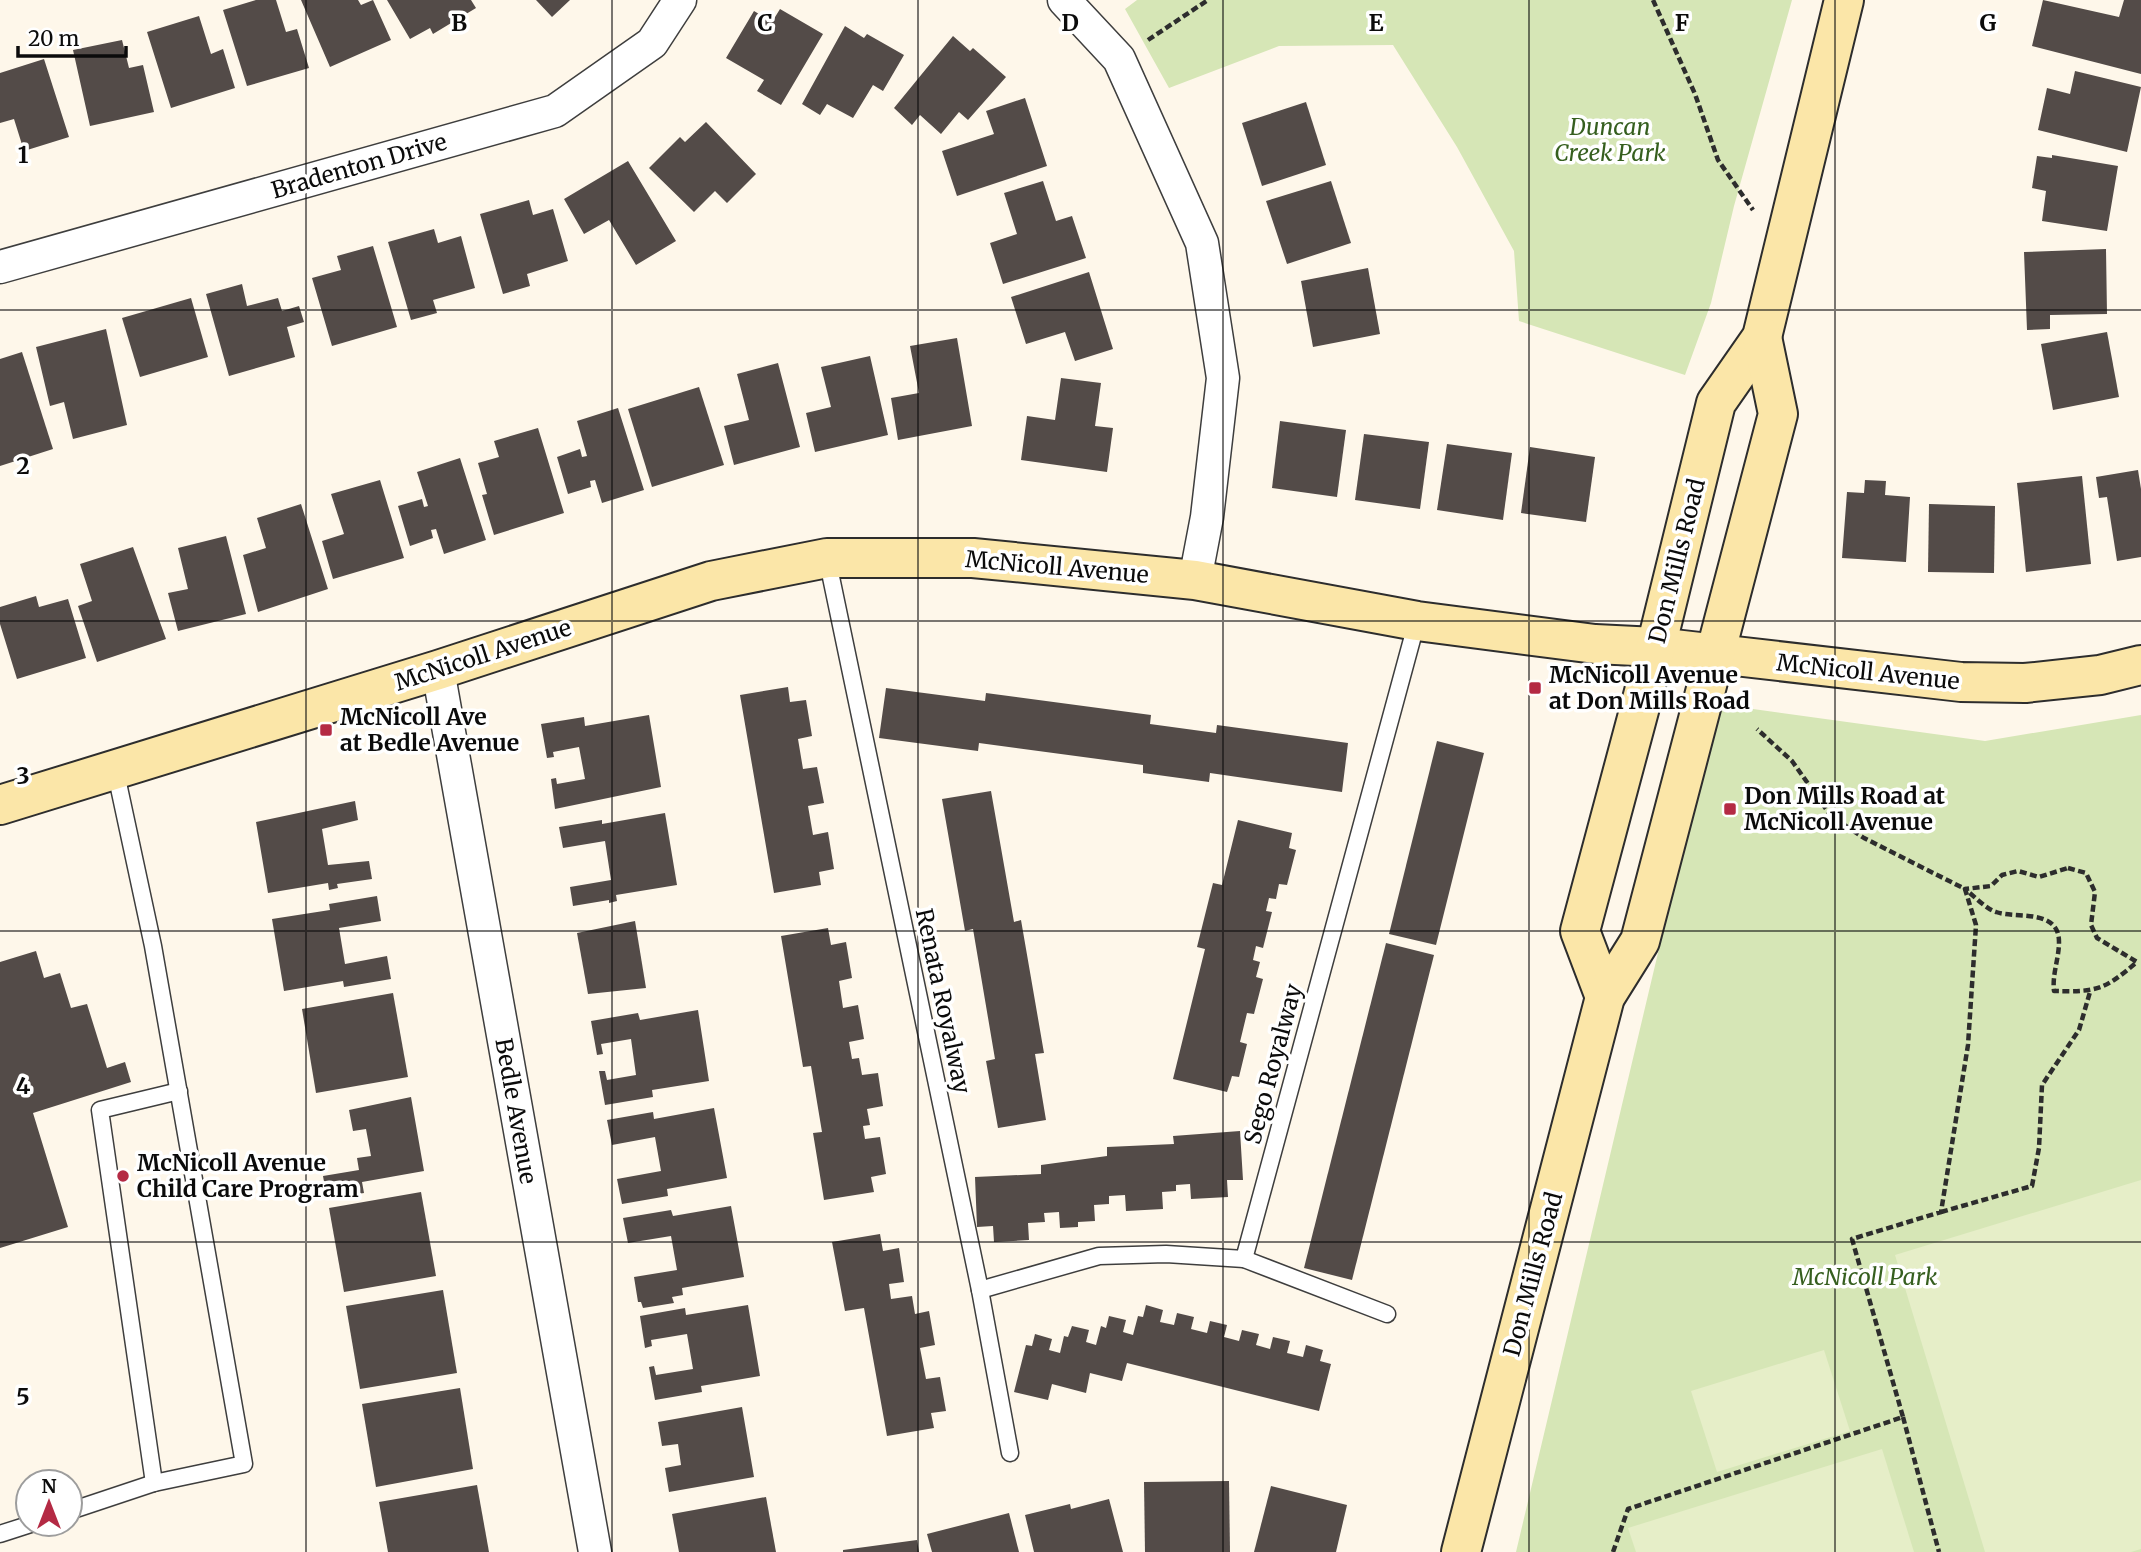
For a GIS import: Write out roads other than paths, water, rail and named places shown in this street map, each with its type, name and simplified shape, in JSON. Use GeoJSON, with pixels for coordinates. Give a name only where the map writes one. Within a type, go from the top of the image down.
{"type":"FeatureCollection","features":[{"type":"Feature","properties":{"kind":"main road","name":"Don Mills Road"},"geometry":{"type":"LineString","coordinates":[[1605,997],[1580,932],[1656,647],[1716,403],[1762,337],[1844,0]]}},
{"type":"Feature","properties":{"kind":"main road","name":"Don Mills Road"},"geometry":{"type":"LineString","coordinates":[[1461,1552],[1605,997],[1640,941],[1778,414],[1762,337]]}},
{"type":"Feature","properties":{"kind":"main road","name":"McNicoll Avenue"},"geometry":{"type":"LineString","coordinates":[[0,805],[438,670],[711,581],[827,558],[973,558],[1195,580],[1417,621],[1595,644],[1656,647],[1716,656],[1961,682],[2025,683],[2101,675],[2141,665]]}},
{"type":"Feature","properties":{"kind":"street","name":"Bradenton Drive"},"geometry":{"type":"LineString","coordinates":[[0,267],[555,111],[652,43],[680,0]]}},
{"type":"Feature","properties":{"kind":"street"},"geometry":{"type":"LineString","coordinates":[[1064,0],[1119,58],[1202,243],[1223,378],[1207,517],[1195,580]]}},
{"type":"Feature","properties":{"kind":"street","name":"Bedle Avenue"},"geometry":{"type":"LineString","coordinates":[[438,670],[595,1552]]}},
{"type":"Feature","properties":{"kind":"lane","name":"Renata Royalway"},"geometry":{"type":"LineString","coordinates":[[827,558],[980,1290],[1010,1453]]}},
{"type":"Feature","properties":{"kind":"lane","name":"Sego Royalway"},"geometry":{"type":"LineString","coordinates":[[1244,1259],[1417,621]]}},
{"type":"Feature","properties":{"kind":"lane"},"geometry":{"type":"LineString","coordinates":[[84,1506],[154,1483],[244,1464],[153,946],[115,769]]}},
{"type":"Feature","properties":{"kind":"lane"},"geometry":{"type":"LineString","coordinates":[[154,1483],[100,1110],[178,1091]]}},
{"type":"Feature","properties":{"kind":"lane"},"geometry":{"type":"LineString","coordinates":[[980,1290],[1099,1256],[1166,1254],[1244,1259],[1387,1314]]}},
{"type":"Feature","properties":{"kind":"place","name":"McNicoll Avenue at Don Mills Road"},"geometry":{"type":"Point","coordinates":[1535,688]}},
{"type":"Feature","properties":{"kind":"place","name":"McNicoll Ave at Bedle Avenue"},"geometry":{"type":"Point","coordinates":[326,730]}},
{"type":"Feature","properties":{"kind":"place","name":"Don Mills Road at McNicoll Avenue"},"geometry":{"type":"Point","coordinates":[1730,809]}},
{"type":"Feature","properties":{"kind":"place","name":"McNicoll Avenue Child Care Program"},"geometry":{"type":"Point","coordinates":[123,1176]}},
{"type":"Feature","properties":{"kind":"park label","name":"Duncan Creek Park"},"geometry":{"type":"Point","coordinates":[1610,140]}},
{"type":"Feature","properties":{"kind":"park label","name":"McNicoll Park"},"geometry":{"type":"Point","coordinates":[1865,1277]}}]}
